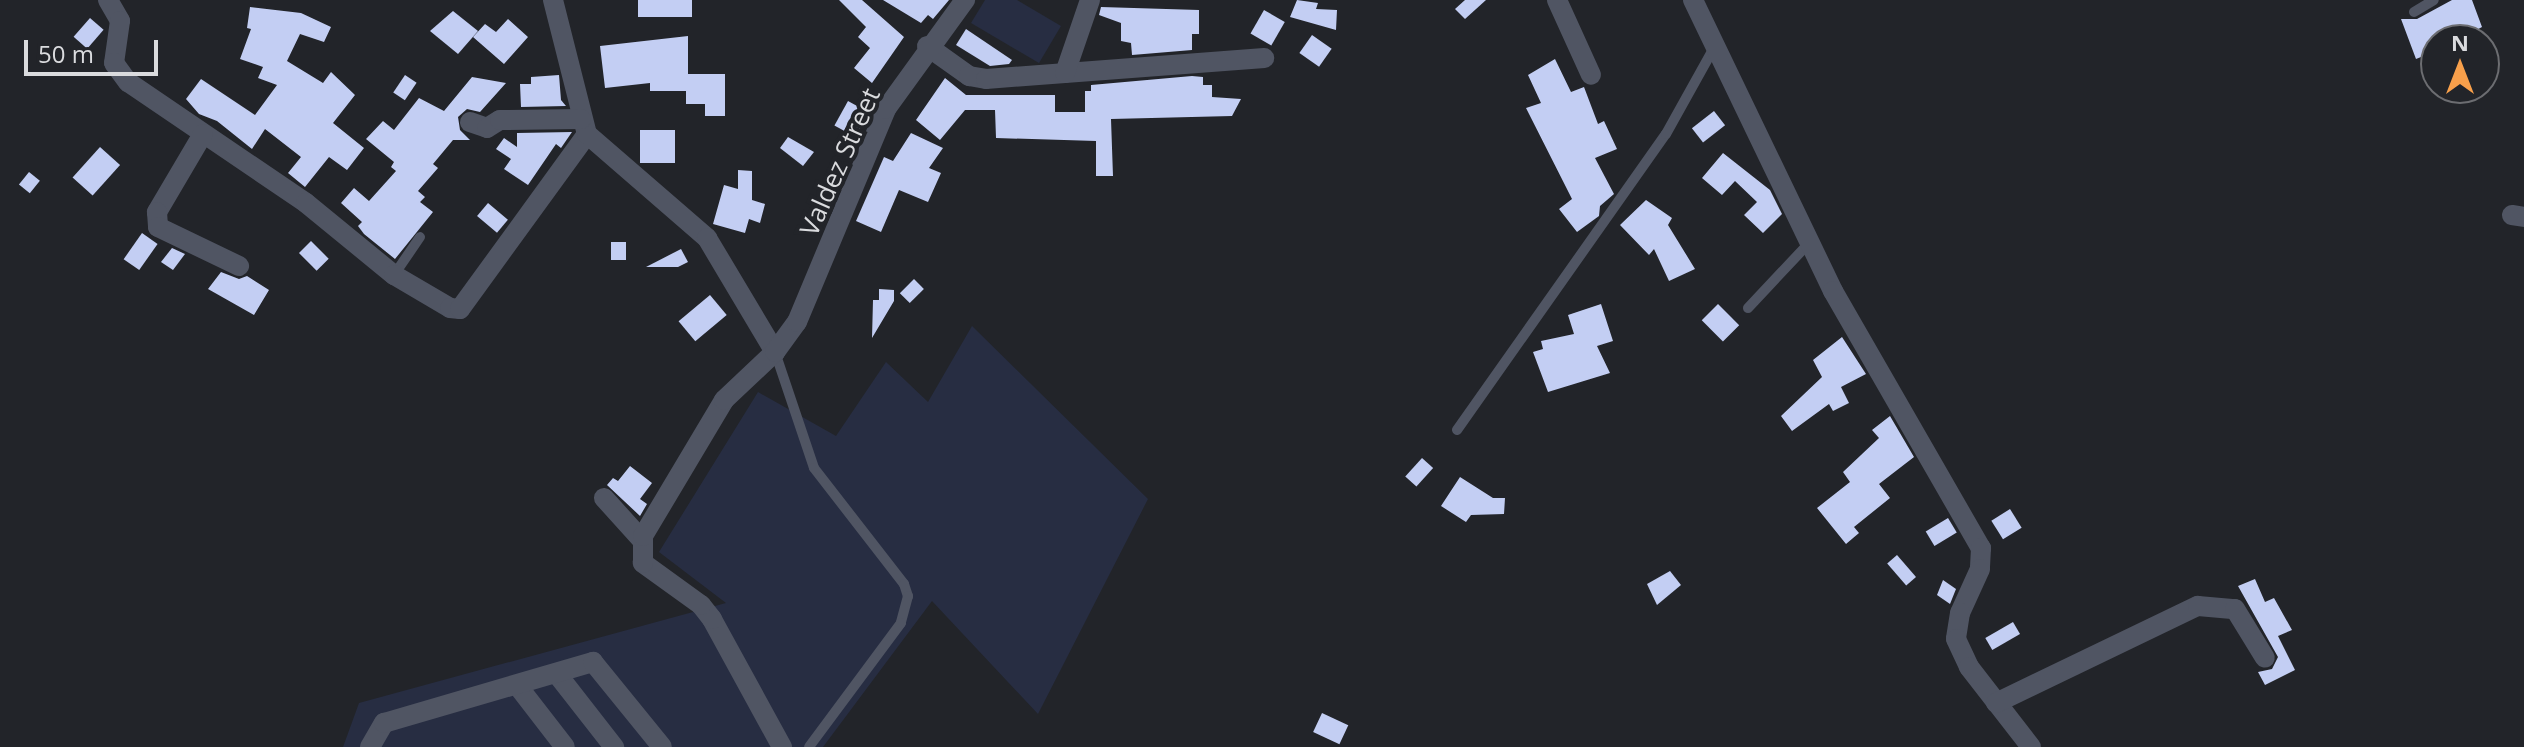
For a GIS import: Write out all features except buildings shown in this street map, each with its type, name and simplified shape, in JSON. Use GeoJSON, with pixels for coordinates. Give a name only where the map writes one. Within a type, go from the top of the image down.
{"type":"FeatureCollection","features":[{"type":"Feature","properties":{"kind":"street"},"geometry":{"type":"LineString","coordinates":[[108,0],[119,15],[113,54],[120,72],[146,97],[306,203],[394,275],[450,308],[460,309],[584,126]]}},
{"type":"Feature","properties":{"kind":"street"},"geometry":{"type":"LineString","coordinates":[[553,0],[584,126],[707,238],[775,352]]}},
{"type":"Feature","properties":{"kind":"street","name":"Valdez Street"},"geometry":{"type":"LineString","coordinates":[[642,540],[724,400],[775,352],[812,291],[886,109],[927,46],[965,0]]}},
{"type":"Feature","properties":{"kind":"street"},"geometry":{"type":"LineString","coordinates":[[1065,73],[1090,0]]}},
{"type":"Feature","properties":{"kind":"street"},"geometry":{"type":"LineString","coordinates":[[1557,0],[1591,75]]}},
{"type":"Feature","properties":{"kind":"street"},"geometry":{"type":"LineString","coordinates":[[1693,0],[1809,243],[1981,548],[1980,569],[1960,613],[1956,639],[1969,667],[2031,747]]}},
{"type":"Feature","properties":{"kind":"street"},"geometry":{"type":"LineString","coordinates":[[927,46],[969,76],[1065,73],[1264,58]]}},
{"type":"Feature","properties":{"kind":"street"},"geometry":{"type":"LineString","coordinates":[[470,122],[487,128],[500,120],[584,126]]}},
{"type":"Feature","properties":{"kind":"street"},"geometry":{"type":"LineString","coordinates":[[203,134],[157,212],[158,227],[239,266]]}},
{"type":"Feature","properties":{"kind":"street"},"geometry":{"type":"LineString","coordinates":[[604,498],[642,540],[643,563],[701,605],[712,619],[782,747]]}},
{"type":"Feature","properties":{"kind":"street"},"geometry":{"type":"LineString","coordinates":[[1996,703],[2198,606],[2235,609],[2265,658]]}},
{"type":"Feature","properties":{"kind":"street"},"geometry":{"type":"LineString","coordinates":[[370,747],[384,723],[597,663],[662,747]]}},
{"type":"Feature","properties":{"kind":"street"},"geometry":{"type":"LineString","coordinates":[[557,674],[614,747]]}},
{"type":"Feature","properties":{"kind":"street"},"geometry":{"type":"LineString","coordinates":[[517,685],[565,747]]}},
{"type":"Feature","properties":{"kind":"lane"},"geometry":{"type":"LineString","coordinates":[[2414,12],[2434,0]]}},
{"type":"Feature","properties":{"kind":"lane"},"geometry":{"type":"LineString","coordinates":[[1457,430],[1666,134],[1715,46]]}},
{"type":"Feature","properties":{"kind":"lane"},"geometry":{"type":"LineString","coordinates":[[394,275],[420,237]]}},
{"type":"Feature","properties":{"kind":"lane"},"geometry":{"type":"LineString","coordinates":[[1748,308],[1809,243]]}},
{"type":"Feature","properties":{"kind":"lane"},"geometry":{"type":"LineString","coordinates":[[775,352],[814,468],[904,584],[908,596],[901,623],[809,747]]}},
{"type":"Feature","properties":{"kind":"shaded area"},"geometry":{"type":"Polygon","coordinates":[[[985,0],[1017,0],[1061,26],[1039,63],[971,23],[985,0]]]}},
{"type":"Feature","properties":{"kind":"shaded area"},"geometry":{"type":"Polygon","coordinates":[[[972,326],[1148,499],[1038,714],[932,601],[823,747],[343,747],[359,703],[726,603],[659,552],[758,392],[836,436],[886,362],[928,402],[972,326]]]}}]}
